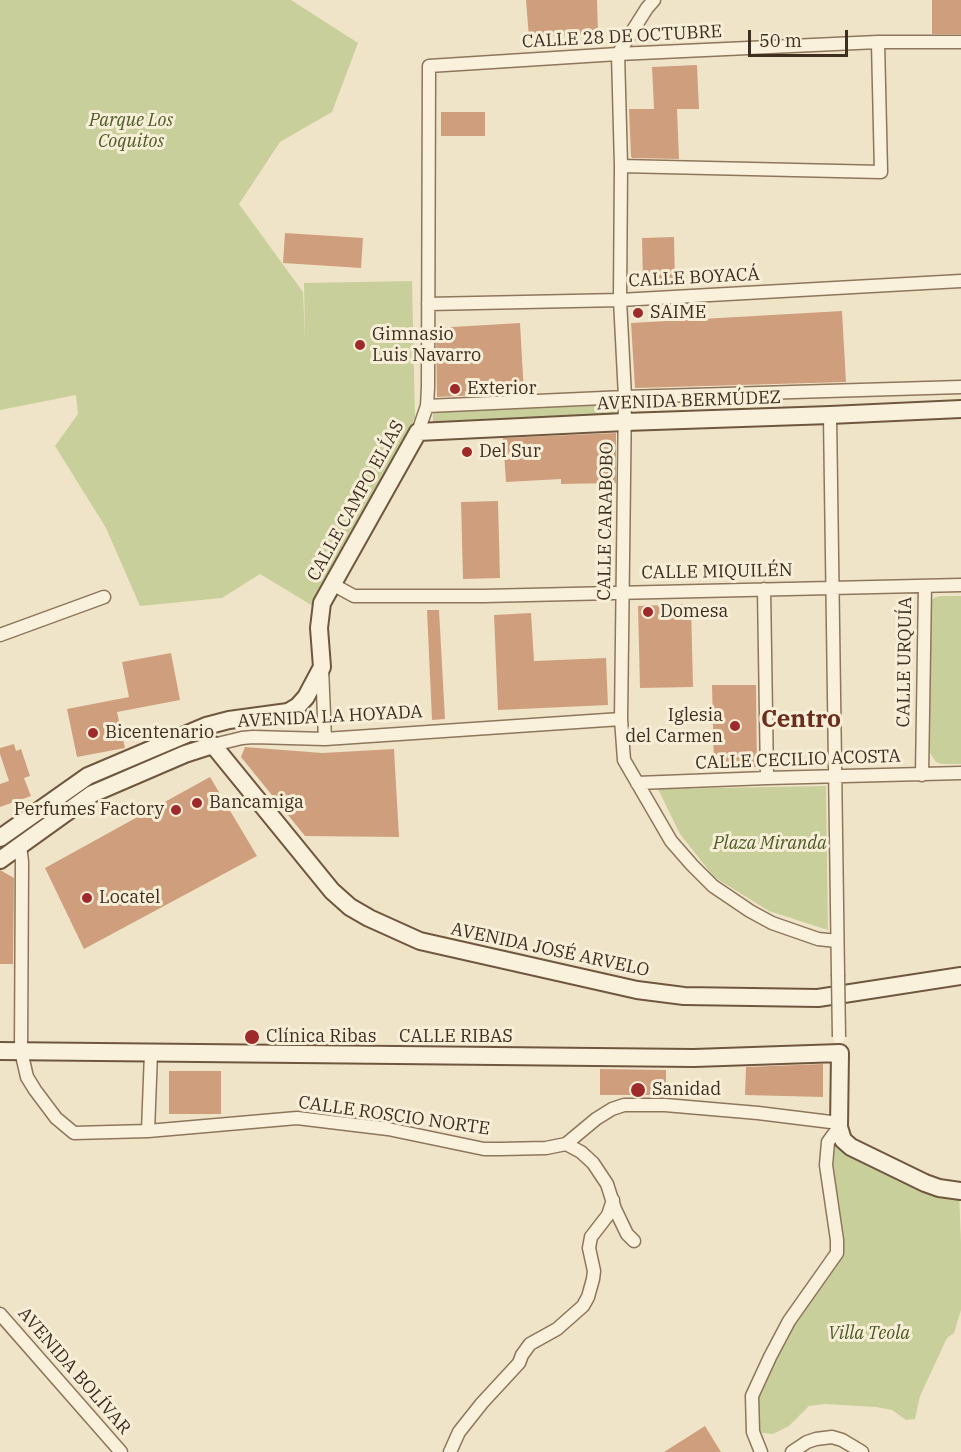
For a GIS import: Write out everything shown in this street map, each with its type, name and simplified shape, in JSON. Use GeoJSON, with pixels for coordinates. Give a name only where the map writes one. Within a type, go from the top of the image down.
{"type":"FeatureCollection","features":[{"type":"Feature","properties":{"kind":"street"},"geometry":{"type":"LineString","coordinates":[[618,54],[648,3]]}},
{"type":"Feature","properties":{"kind":"street"},"geometry":{"type":"LineString","coordinates":[[621,166],[882,172],[878,42]]}},
{"type":"Feature","properties":{"kind":"street","name":"CALLE 28 DE OCTUBRE"},"geometry":{"type":"LineString","coordinates":[[429,66],[618,54],[878,42],[961,42]]}},
{"type":"Feature","properties":{"kind":"street","name":"CALLE CARABOBO"},"geometry":{"type":"LineString","coordinates":[[618,54],[621,166],[620,300],[625,397],[621,719],[624,760],[671,841],[713,886],[772,923],[818,939],[837,941]]}},
{"type":"Feature","properties":{"kind":"street","name":"CALLE CAMPO ELÍAS"},"geometry":{"type":"LineString","coordinates":[[322,667],[319,628],[322,603],[418,432],[427,406],[429,66]]}},
{"type":"Feature","properties":{"kind":"street","name":"CALLE BOYACÁ"},"geometry":{"type":"LineString","coordinates":[[428,304],[620,300],[961,281]]}},
{"type":"Feature","properties":{"kind":"street","name":"AVENIDA BERMÚDEZ"},"geometry":{"type":"LineString","coordinates":[[427,406],[625,397],[961,387]]}},
{"type":"Feature","properties":{"kind":"street","name":"AVENIDA BERMÚDEZ"},"geometry":{"type":"LineString","coordinates":[[418,432],[961,410]]}},
{"type":"Feature","properties":{"kind":"street"},"geometry":{"type":"LineString","coordinates":[[830,416],[840,1045],[839,1125],[843,1140],[851,1147],[932,1185],[961,1191]]}},
{"type":"Feature","properties":{"kind":"street","name":"CALLE MIQUILÉN"},"geometry":{"type":"LineString","coordinates":[[332,585],[354,596],[496,596],[961,585]]}},
{"type":"Feature","properties":{"kind":"street","name":"CALLE URQUÍA"},"geometry":{"type":"LineString","coordinates":[[922,775],[925,586]]}},
{"type":"Feature","properties":{"kind":"street"},"geometry":{"type":"LineString","coordinates":[[764,589],[767,778]]}},
{"type":"Feature","properties":{"kind":"street"},"geometry":{"type":"LineString","coordinates":[[0,635],[104,597]]}},
{"type":"Feature","properties":{"kind":"street"},"geometry":{"type":"LineString","coordinates":[[322,667],[326,739]]}},
{"type":"Feature","properties":{"kind":"street","name":"AVENIDA LA HOYADA"},"geometry":{"type":"LineString","coordinates":[[0,838],[88,776],[206,726],[229,720],[288,712],[306,697],[322,667]]}},
{"type":"Feature","properties":{"kind":"street","name":"AVENIDA LA HOYADA"},"geometry":{"type":"LineString","coordinates":[[0,860],[92,794],[185,754],[242,738],[326,739],[621,719]]}},
{"type":"Feature","properties":{"kind":"street","name":"AVENIDA JOSÉ ARVELO"},"geometry":{"type":"LineString","coordinates":[[213,745],[332,891],[350,907],[369,918],[420,941],[637,990],[684,996],[818,998],[961,976]]}},
{"type":"Feature","properties":{"kind":"street","name":"CALLE CECILIO ACOSTA"},"geometry":{"type":"LineString","coordinates":[[637,783],[961,773]]}},
{"type":"Feature","properties":{"kind":"street"},"geometry":{"type":"LineString","coordinates":[[20,845],[22,862],[21,1051]]}},
{"type":"Feature","properties":{"kind":"street","name":"CALLE RIBAS"},"geometry":{"type":"LineString","coordinates":[[0,1051],[682,1058],[840,1045]]}},
{"type":"Feature","properties":{"kind":"street","name":"CALLE ROSCIO NORTE"},"geometry":{"type":"LineString","coordinates":[[21,1051],[27,1077],[35,1090],[56,1118],[74,1133],[148,1131],[297,1118],[388,1129],[484,1149],[546,1148],[566,1144]]}},
{"type":"Feature","properties":{"kind":"street"},"geometry":{"type":"LineString","coordinates":[[148,1131],[151,1053]]}},
{"type":"Feature","properties":{"kind":"street"},"geometry":{"type":"LineString","coordinates":[[634,1241],[627,1234],[615,1209],[607,1184],[593,1163],[566,1144],[612,1109],[624,1105],[665,1106],[758,1113],[839,1125]]}},
{"type":"Feature","properties":{"kind":"street"},"geometry":{"type":"LineString","coordinates":[[761,1452],[753,1432],[752,1396],[789,1321],[837,1253],[826,1165],[828,1142],[839,1125]]}},
{"type":"Feature","properties":{"kind":"street"},"geometry":{"type":"LineString","coordinates":[[450,1452],[459,1432],[519,1363],[530,1344],[558,1329],[583,1306],[588,1297],[594,1271],[589,1248],[591,1237],[608,1215],[613,1200]]}},
{"type":"Feature","properties":{"kind":"street","name":"AVENIDA BOLÍVAR"},"geometry":{"type":"LineString","coordinates":[[0,1314],[122,1452]]}},
{"type":"Feature","properties":{"kind":"street"},"geometry":{"type":"LineString","coordinates":[[792,1452],[807,1442],[832,1437],[862,1452]]}},
{"type":"Feature","properties":{"kind":"street"},"geometry":{"type":"LineString","coordinates":[[816,1439],[818,1452]]}},
{"type":"Feature","properties":{"kind":"green space","name":"Parque Los Coquitos"},"geometry":{"type":"Polygon","coordinates":[[[0,0],[291,0],[358,43],[332,112],[280,142],[239,204],[303,292],[305,339],[304,283],[412,281],[415,418],[313,606],[260,574],[222,598],[140,606],[106,528],[55,446],[78,414],[76,395],[0,410],[0,0]]]}},
{"type":"Feature","properties":{"kind":"green space"},"geometry":{"type":"Polygon","coordinates":[[[615,405],[616,418],[433,425],[433,412],[615,405]]]}},
{"type":"Feature","properties":{"kind":"green space"},"geometry":{"type":"Polygon","coordinates":[[[941,596],[961,596],[961,764],[936,762],[930,753],[930,602],[941,596]]]}},
{"type":"Feature","properties":{"kind":"green space","name":"Plaza Miranda"},"geometry":{"type":"Polygon","coordinates":[[[826,786],[828,930],[769,911],[714,877],[680,834],[658,789],[826,786]]]}},
{"type":"Feature","properties":{"kind":"green space","name":"Villa Teola"},"geometry":{"type":"Polygon","coordinates":[[[843,1140],[959,1191],[961,1310],[954,1333],[947,1338],[920,1396],[915,1419],[906,1420],[892,1410],[876,1407],[825,1404],[809,1406],[789,1426],[773,1434],[753,1432],[752,1396],[770,1357],[837,1253],[828,1142],[843,1140]]]}},
{"type":"Feature","properties":{"kind":"building"},"geometry":{"type":"Polygon","coordinates":[[[526,0],[597,0],[598,33],[529,38],[526,0]]]}},
{"type":"Feature","properties":{"kind":"building"},"geometry":{"type":"Polygon","coordinates":[[[932,0],[961,0],[961,34],[932,34],[932,0]]]}},
{"type":"Feature","properties":{"kind":"building"},"geometry":{"type":"Polygon","coordinates":[[[697,65],[699,109],[677,109],[679,159],[632,158],[629,109],[654,109],[652,67],[697,65]]]}},
{"type":"Feature","properties":{"kind":"building"},"geometry":{"type":"Polygon","coordinates":[[[441,112],[485,112],[485,136],[441,136],[441,112]]]}},
{"type":"Feature","properties":{"kind":"building"},"geometry":{"type":"Polygon","coordinates":[[[285,233],[363,238],[361,268],[283,263],[285,233]]]}},
{"type":"Feature","properties":{"kind":"building"},"geometry":{"type":"Polygon","coordinates":[[[674,237],[675,284],[643,284],[642,238],[674,237]]]}},
{"type":"Feature","properties":{"kind":"building"},"geometry":{"type":"Polygon","coordinates":[[[842,311],[846,382],[635,388],[631,323],[842,311]]]}},
{"type":"Feature","properties":{"kind":"building"},"geometry":{"type":"Polygon","coordinates":[[[520,323],[524,393],[437,397],[436,328],[520,323]]]}},
{"type":"Feature","properties":{"kind":"building"},"geometry":{"type":"Polygon","coordinates":[[[616,433],[616,483],[561,484],[561,479],[506,482],[503,438],[616,433]]]}},
{"type":"Feature","properties":{"kind":"building"},"geometry":{"type":"Polygon","coordinates":[[[498,501],[500,578],[463,579],[461,502],[498,501]]]}},
{"type":"Feature","properties":{"kind":"building"},"geometry":{"type":"Polygon","coordinates":[[[691,604],[693,687],[640,688],[638,606],[691,604]]]}},
{"type":"Feature","properties":{"kind":"building"},"geometry":{"type":"Polygon","coordinates":[[[427,610],[439,610],[445,719],[432,720],[427,610]]]}},
{"type":"Feature","properties":{"kind":"building"},"geometry":{"type":"Polygon","coordinates":[[[531,613],[534,661],[606,658],[608,705],[498,710],[494,615],[531,613]]]}},
{"type":"Feature","properties":{"kind":"building"},"geometry":{"type":"Polygon","coordinates":[[[171,653],[180,700],[117,712],[125,748],[77,757],[67,709],[129,697],[122,662],[171,653]]]}},
{"type":"Feature","properties":{"kind":"building","name":"Iglesia del Carmen"},"geometry":{"type":"Polygon","coordinates":[[[712,685],[756,685],[757,767],[714,767],[712,685]]]}},
{"type":"Feature","properties":{"kind":"building"},"geometry":{"type":"Polygon","coordinates":[[[14,744],[16,751],[21,749],[30,776],[24,778],[31,796],[0,807],[0,784],[9,781],[0,748],[14,744]]]}},
{"type":"Feature","properties":{"kind":"building"},"geometry":{"type":"Polygon","coordinates":[[[245,747],[322,753],[394,749],[399,837],[305,836],[241,757],[245,747]]]}},
{"type":"Feature","properties":{"kind":"building"},"geometry":{"type":"Polygon","coordinates":[[[210,777],[257,856],[84,949],[45,868],[210,777]]]}},
{"type":"Feature","properties":{"kind":"building"},"geometry":{"type":"Polygon","coordinates":[[[0,870],[14,878],[13,964],[0,964],[0,870]]]}},
{"type":"Feature","properties":{"kind":"building"},"geometry":{"type":"Polygon","coordinates":[[[823,1064],[823,1097],[745,1095],[746,1067],[823,1064]]]}},
{"type":"Feature","properties":{"kind":"building"},"geometry":{"type":"Polygon","coordinates":[[[600,1069],[666,1070],[666,1095],[600,1095],[600,1069]]]}},
{"type":"Feature","properties":{"kind":"building"},"geometry":{"type":"Polygon","coordinates":[[[169,1071],[221,1071],[221,1114],[169,1114],[169,1071]]]}},
{"type":"Feature","properties":{"kind":"building"},"geometry":{"type":"Polygon","coordinates":[[[705,1426],[721,1452],[664,1452],[705,1426]]]}},
{"type":"Feature","properties":{"kind":"place","name":"SAIME"},"geometry":{"type":"Point","coordinates":[638,313]}},
{"type":"Feature","properties":{"kind":"place","name":"Gimnasio Luis Navarro"},"geometry":{"type":"Point","coordinates":[360,345]}},
{"type":"Feature","properties":{"kind":"place","name":"Exterior"},"geometry":{"type":"Point","coordinates":[455,389]}},
{"type":"Feature","properties":{"kind":"place","name":"Del Sur"},"geometry":{"type":"Point","coordinates":[467,452]}},
{"type":"Feature","properties":{"kind":"place","name":"Domesa"},"geometry":{"type":"Point","coordinates":[648,612]}},
{"type":"Feature","properties":{"kind":"place","name":"Iglesia del Carmen"},"geometry":{"type":"Point","coordinates":[735,726]}},
{"type":"Feature","properties":{"kind":"place","name":"Bicentenario"},"geometry":{"type":"Point","coordinates":[93,733]}},
{"type":"Feature","properties":{"kind":"place","name":"Bancamiga"},"geometry":{"type":"Point","coordinates":[197,803]}},
{"type":"Feature","properties":{"kind":"place","name":"Perfumes Factory"},"geometry":{"type":"Point","coordinates":[176,810]}},
{"type":"Feature","properties":{"kind":"place","name":"Locatel"},"geometry":{"type":"Point","coordinates":[87,898]}},
{"type":"Feature","properties":{"kind":"place","name":"Clínica Ribas"},"geometry":{"type":"Point","coordinates":[252,1037]}},
{"type":"Feature","properties":{"kind":"place","name":"Sanidad"},"geometry":{"type":"Point","coordinates":[638,1090]}},
{"type":"Feature","properties":{"kind":"district","name":"Centro"},"geometry":{"type":"Point","coordinates":[801,720]}}]}
